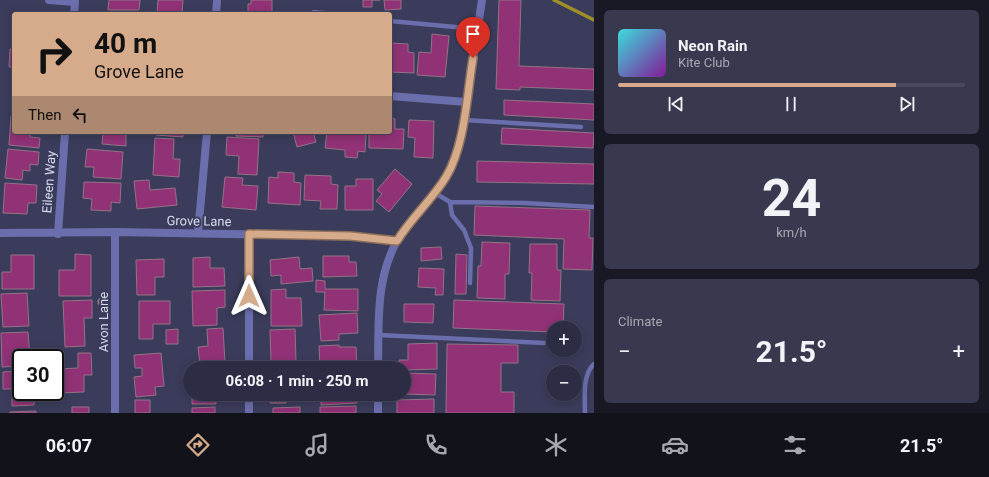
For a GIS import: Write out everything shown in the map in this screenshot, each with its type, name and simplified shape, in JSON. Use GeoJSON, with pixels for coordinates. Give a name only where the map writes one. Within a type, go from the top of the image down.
{"type":"FeatureCollection","features":[{"type":"Feature","properties":{"kind":"street"},"geometry":{"type":"LineString","coordinates":[[49,0],[75,2],[74,12]]}},
{"type":"Feature","properties":{"kind":"street"},"geometry":{"type":"LineString","coordinates":[[378,361],[381,287],[388,260],[397,241],[413,218],[435,193],[455,158],[461,139],[482,0]]}},
{"type":"Feature","properties":{"kind":"street"},"geometry":{"type":"LineString","coordinates":[[216,12],[217,2]]}},
{"type":"Feature","properties":{"kind":"street"},"geometry":{"type":"LineString","coordinates":[[392,96],[466,102]]}},
{"type":"Feature","properties":{"kind":"street","name":"Eileen Way"},"geometry":{"type":"LineString","coordinates":[[58,234],[65,134]]}},
{"type":"Feature","properties":{"kind":"street"},"geometry":{"type":"LineString","coordinates":[[198,233],[206,134]]}},
{"type":"Feature","properties":{"kind":"street","name":"Grove Lane"},"geometry":{"type":"LineString","coordinates":[[0,233],[58,234],[115,232],[350,236],[397,241]]}},
{"type":"Feature","properties":{"kind":"street","name":"Avon Lane"},"geometry":{"type":"LineString","coordinates":[[115,232],[115,413]]}},
{"type":"Feature","properties":{"kind":"street"},"geometry":{"type":"LineString","coordinates":[[249,234],[249,361]]}},
{"type":"Feature","properties":{"kind":"street"},"geometry":{"type":"LineString","coordinates":[[248,413],[249,401]]}},
{"type":"Feature","properties":{"kind":"street"},"geometry":{"type":"LineString","coordinates":[[378,401],[378,413]]}},
{"type":"Feature","properties":{"kind":"lane"},"geometry":{"type":"LineString","coordinates":[[392,21],[477,29]]}},
{"type":"Feature","properties":{"kind":"lane"},"geometry":{"type":"LineString","coordinates":[[464,120],[581,127]]}},
{"type":"Feature","properties":{"kind":"lane"},"geometry":{"type":"LineString","coordinates":[[435,193],[450,202],[525,203],[594,207]]}},
{"type":"Feature","properties":{"kind":"lane"},"geometry":{"type":"LineString","coordinates":[[450,202],[452,215],[464,230],[471,248],[470,283]]}},
{"type":"Feature","properties":{"kind":"lane"},"geometry":{"type":"LineString","coordinates":[[379,335],[544,343]]}},
{"type":"Feature","properties":{"kind":"lane"},"geometry":{"type":"LineString","coordinates":[[585,413],[586,381],[588,373],[594,364]]}},
{"type":"Feature","properties":{"kind":"building"},"geometry":{"type":"Polygon","coordinates":[[[109,0],[140,0],[139,10],[108,10],[109,0]]]}},
{"type":"Feature","properties":{"kind":"building"},"geometry":{"type":"Polygon","coordinates":[[[158,0],[183,0],[182,12],[157,12],[158,0]]]}},
{"type":"Feature","properties":{"kind":"building"},"geometry":{"type":"Polygon","coordinates":[[[251,0],[272,0],[272,12],[248,12],[248,4],[251,4],[251,0]]]}},
{"type":"Feature","properties":{"kind":"building"},"geometry":{"type":"Polygon","coordinates":[[[363,0],[372,0],[372,7],[363,7],[363,0]]]}},
{"type":"Feature","properties":{"kind":"building"},"geometry":{"type":"Polygon","coordinates":[[[384,0],[401,0],[401,9],[385,10],[384,0]]]}},
{"type":"Feature","properties":{"kind":"building"},"geometry":{"type":"Polygon","coordinates":[[[499,0],[521,0],[519,66],[594,69],[594,90],[520,87],[520,90],[496,89],[499,0]]]}},
{"type":"Feature","properties":{"kind":"building"},"geometry":{"type":"Polygon","coordinates":[[[432,34],[449,36],[445,77],[417,75],[419,52],[431,53],[432,34]]]}},
{"type":"Feature","properties":{"kind":"building"},"geometry":{"type":"Polygon","coordinates":[[[392,43],[408,44],[408,52],[414,53],[414,73],[392,72],[392,43]]]}},
{"type":"Feature","properties":{"kind":"building"},"geometry":{"type":"Polygon","coordinates":[[[10,49],[12,49],[12,67],[9,67],[10,49]]]}},
{"type":"Feature","properties":{"kind":"building"},"geometry":{"type":"Polygon","coordinates":[[[504,100],[594,104],[594,120],[504,115],[504,100]]]}},
{"type":"Feature","properties":{"kind":"building"},"geometry":{"type":"Polygon","coordinates":[[[11,116],[12,134],[30,134],[30,137],[40,138],[39,148],[9,145],[11,116]]]}},
{"type":"Feature","properties":{"kind":"building"},"geometry":{"type":"Polygon","coordinates":[[[392,118],[395,119],[395,129],[404,129],[403,149],[369,148],[369,134],[392,134],[392,118]]]}},
{"type":"Feature","properties":{"kind":"building"},"geometry":{"type":"Polygon","coordinates":[[[409,120],[434,121],[433,158],[414,157],[415,138],[408,137],[409,120]]]}},
{"type":"Feature","properties":{"kind":"building"},"geometry":{"type":"Polygon","coordinates":[[[502,128],[594,133],[593,148],[501,144],[502,128]]]}},
{"type":"Feature","properties":{"kind":"building"},"geometry":{"type":"Polygon","coordinates":[[[103,134],[126,134],[126,146],[102,144],[103,134]]]}},
{"type":"Feature","properties":{"kind":"building"},"geometry":{"type":"Polygon","coordinates":[[[183,134],[183,137],[156,135],[183,134]]]}},
{"type":"Feature","properties":{"kind":"building"},"geometry":{"type":"Polygon","coordinates":[[[236,134],[263,134],[263,137],[236,136],[236,134]]]}},
{"type":"Feature","properties":{"kind":"building"},"geometry":{"type":"Polygon","coordinates":[[[294,134],[314,134],[316,142],[297,147],[294,134]]]}},
{"type":"Feature","properties":{"kind":"building"},"geometry":{"type":"Polygon","coordinates":[[[327,134],[366,134],[365,152],[358,151],[357,158],[345,157],[345,150],[325,148],[327,134]]]}},
{"type":"Feature","properties":{"kind":"building"},"geometry":{"type":"Polygon","coordinates":[[[227,137],[259,139],[257,175],[238,174],[239,156],[226,155],[227,137]]]}},
{"type":"Feature","properties":{"kind":"building"},"geometry":{"type":"Polygon","coordinates":[[[155,138],[174,139],[173,159],[180,159],[179,177],[153,175],[155,138]]]}},
{"type":"Feature","properties":{"kind":"building"},"geometry":{"type":"Polygon","coordinates":[[[8,149],[39,152],[38,165],[30,164],[30,171],[23,170],[22,180],[5,178],[8,149]]]}},
{"type":"Feature","properties":{"kind":"building"},"geometry":{"type":"Polygon","coordinates":[[[87,149],[123,152],[121,179],[93,177],[94,167],[85,167],[87,149]]]}},
{"type":"Feature","properties":{"kind":"building"},"geometry":{"type":"Polygon","coordinates":[[[477,161],[594,164],[594,184],[477,182],[477,161]]]}},
{"type":"Feature","properties":{"kind":"building"},"geometry":{"type":"Polygon","coordinates":[[[395,169],[412,184],[389,212],[376,201],[382,194],[377,190],[395,169]]]}},
{"type":"Feature","properties":{"kind":"building"},"geometry":{"type":"Polygon","coordinates":[[[278,172],[294,173],[294,182],[301,183],[300,205],[268,203],[269,177],[278,178],[278,172]]]}},
{"type":"Feature","properties":{"kind":"building"},"geometry":{"type":"Polygon","coordinates":[[[305,175],[331,176],[331,184],[338,185],[337,209],[320,209],[321,201],[304,200],[305,175]]]}},
{"type":"Feature","properties":{"kind":"building"},"geometry":{"type":"Polygon","coordinates":[[[225,177],[243,178],[242,185],[258,186],[256,210],[222,207],[225,177]]]}},
{"type":"Feature","properties":{"kind":"building"},"geometry":{"type":"Polygon","coordinates":[[[356,179],[373,179],[373,210],[345,210],[345,186],[356,186],[356,179]]]}},
{"type":"Feature","properties":{"kind":"building"},"geometry":{"type":"Polygon","coordinates":[[[149,180],[150,190],[175,188],[177,205],[137,209],[134,181],[149,180]]]}},
{"type":"Feature","properties":{"kind":"building"},"geometry":{"type":"Polygon","coordinates":[[[84,182],[121,183],[120,203],[111,202],[111,211],[91,210],[92,199],[83,198],[84,182]]]}},
{"type":"Feature","properties":{"kind":"building"},"geometry":{"type":"Polygon","coordinates":[[[5,183],[37,185],[36,203],[28,203],[27,214],[3,213],[5,183]]]}},
{"type":"Feature","properties":{"kind":"building"},"geometry":{"type":"Polygon","coordinates":[[[475,206],[590,210],[589,238],[593,238],[592,270],[563,269],[564,239],[474,235],[475,206]]]}},
{"type":"Feature","properties":{"kind":"building"},"geometry":{"type":"Polygon","coordinates":[[[482,242],[510,243],[509,274],[505,274],[505,299],[477,298],[478,266],[481,266],[482,242]]]}},
{"type":"Feature","properties":{"kind":"building"},"geometry":{"type":"Polygon","coordinates":[[[530,244],[557,244],[557,270],[561,270],[560,301],[531,300],[532,273],[529,273],[530,244]]]}},
{"type":"Feature","properties":{"kind":"building"},"geometry":{"type":"Polygon","coordinates":[[[441,247],[442,259],[421,261],[421,248],[441,247]]]}},
{"type":"Feature","properties":{"kind":"building"},"geometry":{"type":"Polygon","coordinates":[[[75,254],[91,255],[91,296],[59,296],[59,270],[75,270],[75,254]]]}},
{"type":"Feature","properties":{"kind":"building"},"geometry":{"type":"Polygon","coordinates":[[[456,254],[467,255],[466,294],[455,294],[456,254]]]}},
{"type":"Feature","properties":{"kind":"building"},"geometry":{"type":"Polygon","coordinates":[[[11,255],[34,255],[34,289],[2,289],[2,272],[11,272],[11,255]]]}},
{"type":"Feature","properties":{"kind":"building"},"geometry":{"type":"Polygon","coordinates":[[[323,256],[349,256],[349,262],[356,262],[357,276],[323,277],[323,256]]]}},
{"type":"Feature","properties":{"kind":"building"},"geometry":{"type":"Polygon","coordinates":[[[210,257],[210,268],[224,268],[225,286],[193,287],[193,258],[210,257]]]}},
{"type":"Feature","properties":{"kind":"building"},"geometry":{"type":"Polygon","coordinates":[[[299,257],[300,269],[312,268],[313,281],[281,284],[281,275],[271,276],[270,260],[299,257]]]}},
{"type":"Feature","properties":{"kind":"building"},"geometry":{"type":"Polygon","coordinates":[[[164,259],[164,277],[155,277],[155,295],[137,295],[136,260],[164,259]]]}},
{"type":"Feature","properties":{"kind":"building"},"geometry":{"type":"Polygon","coordinates":[[[419,268],[444,269],[443,295],[435,295],[436,288],[418,287],[419,268]]]}},
{"type":"Feature","properties":{"kind":"building"},"geometry":{"type":"Polygon","coordinates":[[[316,280],[325,281],[325,289],[358,289],[358,311],[324,310],[325,292],[316,292],[316,280]]]}},
{"type":"Feature","properties":{"kind":"building"},"geometry":{"type":"Polygon","coordinates":[[[286,289],[286,298],[301,298],[302,326],[271,326],[271,290],[286,289]]]}},
{"type":"Feature","properties":{"kind":"building"},"geometry":{"type":"Polygon","coordinates":[[[225,290],[225,307],[217,308],[217,325],[193,326],[192,291],[225,290]]]}},
{"type":"Feature","properties":{"kind":"building"},"geometry":{"type":"Polygon","coordinates":[[[27,293],[29,326],[3,327],[1,294],[27,293]]]}},
{"type":"Feature","properties":{"kind":"building"},"geometry":{"type":"Polygon","coordinates":[[[92,300],[92,318],[84,318],[85,346],[65,347],[63,301],[92,300]]]}},
{"type":"Feature","properties":{"kind":"building"},"geometry":{"type":"Polygon","coordinates":[[[454,300],[564,304],[563,321],[546,321],[546,332],[453,328],[454,300]]]}},
{"type":"Feature","properties":{"kind":"building"},"geometry":{"type":"Polygon","coordinates":[[[139,301],[170,301],[170,324],[153,324],[153,339],[139,339],[139,301]]]}},
{"type":"Feature","properties":{"kind":"building"},"geometry":{"type":"Polygon","coordinates":[[[404,304],[434,304],[433,323],[404,322],[404,304]]]}},
{"type":"Feature","properties":{"kind":"building"},"geometry":{"type":"Polygon","coordinates":[[[357,313],[358,333],[339,334],[339,340],[321,341],[319,315],[357,313]]]}},
{"type":"Feature","properties":{"kind":"building"},"geometry":{"type":"Polygon","coordinates":[[[223,328],[225,361],[200,361],[198,347],[208,346],[207,329],[223,328]]]}},
{"type":"Feature","properties":{"kind":"building"},"geometry":{"type":"Polygon","coordinates":[[[178,329],[178,344],[166,344],[166,330],[178,329]]]}},
{"type":"Feature","properties":{"kind":"building"},"geometry":{"type":"Polygon","coordinates":[[[295,329],[296,361],[271,361],[270,330],[295,329]]]}},
{"type":"Feature","properties":{"kind":"building"},"geometry":{"type":"Polygon","coordinates":[[[28,332],[29,349],[12,349],[12,366],[2,367],[1,333],[28,332]]]}},
{"type":"Feature","properties":{"kind":"building"},"geometry":{"type":"Polygon","coordinates":[[[437,343],[437,369],[411,370],[411,361],[399,361],[408,360],[408,344],[437,343]]]}},
{"type":"Feature","properties":{"kind":"building"},"geometry":{"type":"Polygon","coordinates":[[[447,344],[518,345],[518,363],[501,363],[501,392],[514,392],[514,413],[446,413],[447,344]]]}},
{"type":"Feature","properties":{"kind":"building"},"geometry":{"type":"Polygon","coordinates":[[[339,345],[339,347],[356,347],[357,361],[320,361],[319,346],[339,345]]]}},
{"type":"Feature","properties":{"kind":"building"},"geometry":{"type":"Polygon","coordinates":[[[78,353],[91,353],[92,375],[84,375],[84,392],[64,393],[64,369],[78,368],[78,353]]]}},
{"type":"Feature","properties":{"kind":"building"},"geometry":{"type":"Polygon","coordinates":[[[161,353],[164,386],[155,387],[156,395],[136,397],[134,377],[142,376],[142,368],[135,368],[134,355],[161,353]]]}},
{"type":"Feature","properties":{"kind":"building"},"geometry":{"type":"Polygon","coordinates":[[[3,372],[12,372],[12,389],[3,389],[3,372]]]}},
{"type":"Feature","properties":{"kind":"building"},"geometry":{"type":"Polygon","coordinates":[[[411,373],[436,374],[435,395],[411,394],[411,373]]]}},
{"type":"Feature","properties":{"kind":"building"},"geometry":{"type":"Polygon","coordinates":[[[434,399],[434,413],[397,413],[397,401],[411,401],[411,400],[434,399]]]}},
{"type":"Feature","properties":{"kind":"building"},"geometry":{"type":"Polygon","coordinates":[[[135,400],[150,400],[150,413],[135,413],[135,400]]]}},
{"type":"Feature","properties":{"kind":"building"},"geometry":{"type":"Polygon","coordinates":[[[12,401],[34,401],[34,405],[12,406],[12,401]]]}},
{"type":"Feature","properties":{"kind":"building"},"geometry":{"type":"Polygon","coordinates":[[[192,401],[216,401],[216,404],[192,404],[192,401]]]}},
{"type":"Feature","properties":{"kind":"building"},"geometry":{"type":"Polygon","coordinates":[[[270,401],[286,401],[286,403],[270,403],[270,401]]]}},
{"type":"Feature","properties":{"kind":"building"},"geometry":{"type":"Polygon","coordinates":[[[321,401],[357,401],[357,403],[321,405],[321,401]]]}},
{"type":"Feature","properties":{"kind":"building"},"geometry":{"type":"Polygon","coordinates":[[[356,406],[356,413],[320,413],[320,407],[356,406]]]}},
{"type":"Feature","properties":{"kind":"building"},"geometry":{"type":"Polygon","coordinates":[[[72,407],[89,407],[89,413],[72,413],[72,407]]]}},
{"type":"Feature","properties":{"kind":"building"},"geometry":{"type":"Polygon","coordinates":[[[215,407],[215,413],[192,413],[192,408],[215,407]]]}},
{"type":"Feature","properties":{"kind":"building"},"geometry":{"type":"Polygon","coordinates":[[[300,407],[300,413],[273,413],[273,408],[300,407]]]}},
{"type":"Feature","properties":{"kind":"building"},"geometry":{"type":"Polygon","coordinates":[[[36,411],[36,413],[10,413],[10,412],[36,411]]]}},
{"type":"Feature","properties":{"kind":"waterway"},"geometry":{"type":"LineString","coordinates":[[554,0],[594,20]]}},
{"type":"Feature","properties":{"kind":"route"},"geometry":{"type":"LineString","coordinates":[[249,296],[249,234],[350,236],[397,241],[413,218],[435,193],[455,158],[461,139],[473,58]]}}]}
